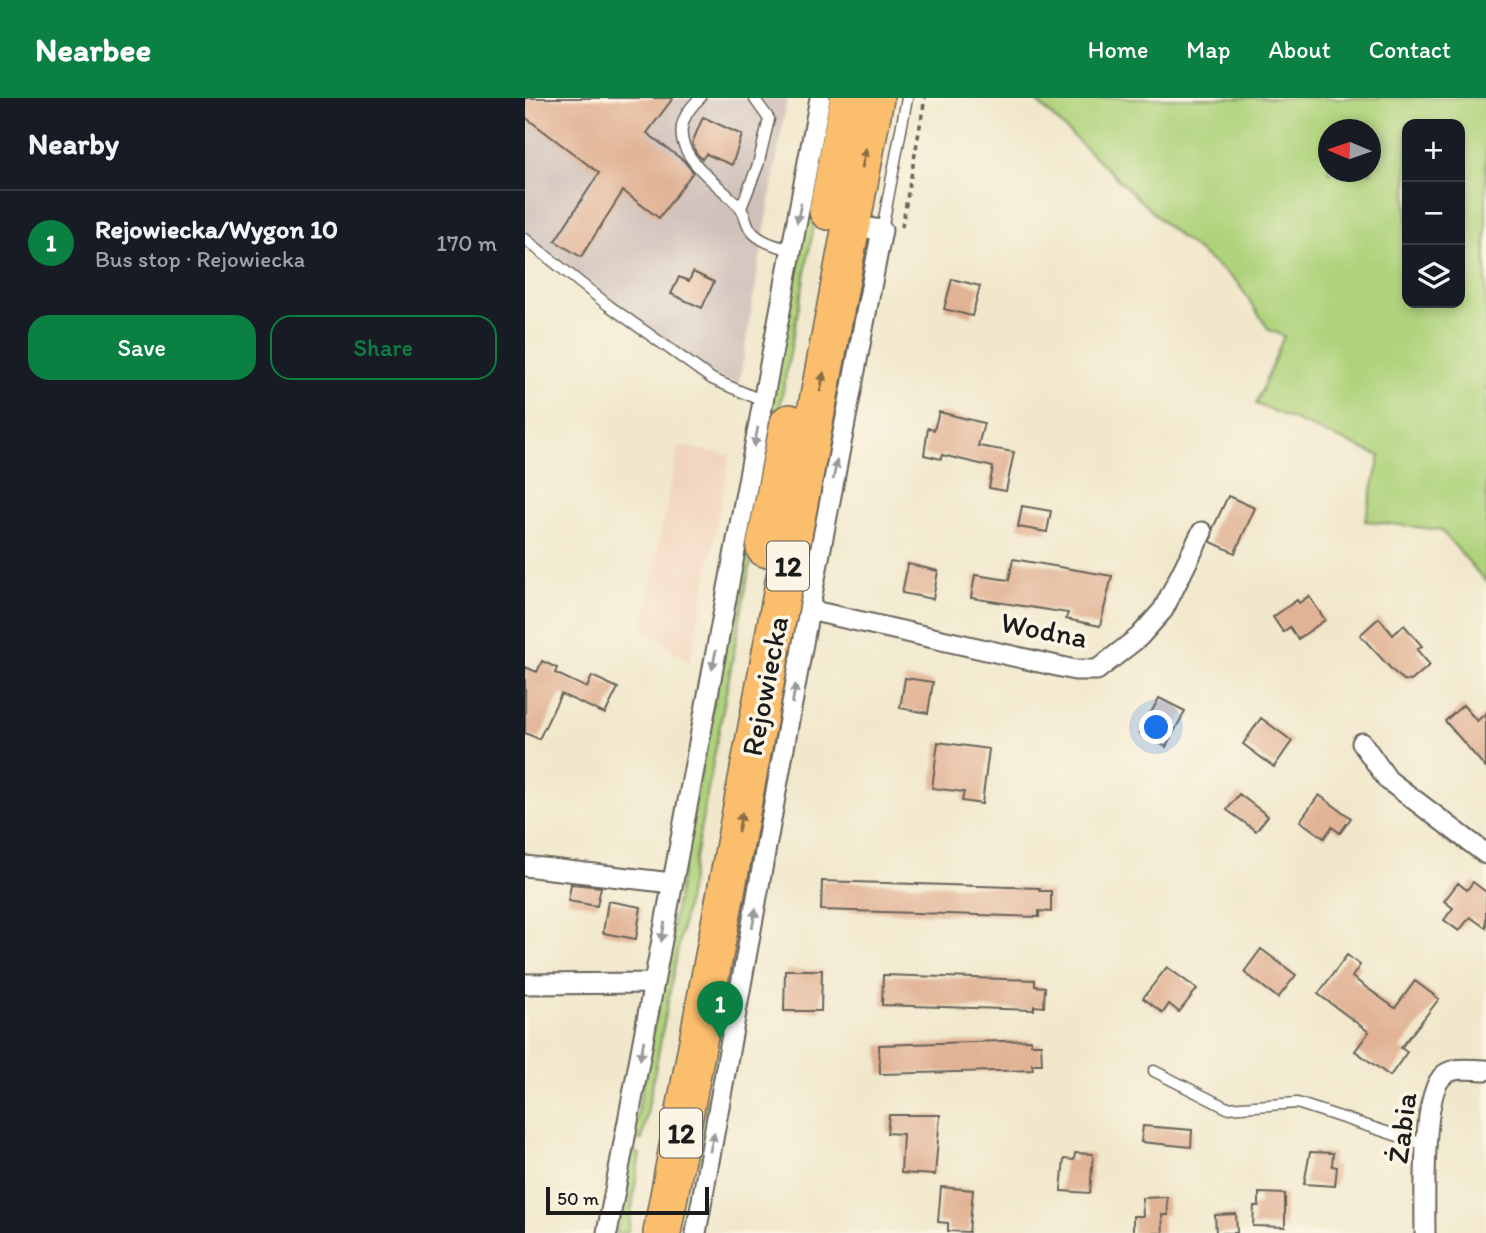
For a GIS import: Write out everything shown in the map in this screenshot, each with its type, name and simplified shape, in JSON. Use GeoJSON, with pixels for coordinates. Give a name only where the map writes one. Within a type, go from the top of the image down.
{"type":"FeatureCollection","features":[{"type":"Feature","properties":{"kind":"highway","name":"Rejowiecka"},"geometry":{"type":"LineString","coordinates":[[637,1233],[849,98]]}},
{"type":"Feature","properties":{"kind":"highway","name":"Rejowiecka"},"geometry":{"type":"LineString","coordinates":[[662,1233],[866,228],[875,98]]}},
{"type":"Feature","properties":{"kind":"street"},"geometry":{"type":"LineString","coordinates":[[607,1233],[820,98]]}},
{"type":"Feature","properties":{"kind":"street"},"geometry":{"type":"LineString","coordinates":[[696,1233],[809,610],[866,228]]}},
{"type":"Feature","properties":{"kind":"street","name":"Wodna"},"geometry":{"type":"LineString","coordinates":[[809,610],[1075,670],[1097,670],[1139,637],[1163,610],[1202,532]]}},
{"type":"Feature","properties":{"kind":"street"},"geometry":{"type":"LineString","coordinates":[[1362,743],[1388,780],[1486,854]]}},
{"type":"Feature","properties":{"kind":"street"},"geometry":{"type":"LineString","coordinates":[[525,866],[672,883]]}},
{"type":"Feature","properties":{"kind":"street"},"geometry":{"type":"LineString","coordinates":[[525,984],[654,983]]}},
{"type":"Feature","properties":{"kind":"street","name":"Żabia"},"geometry":{"type":"LineString","coordinates":[[1425,1233],[1426,1145],[1438,1081],[1446,1073],[1458,1069],[1486,1070]]}},
{"type":"Feature","properties":{"kind":"lane"},"geometry":{"type":"LineString","coordinates":[[700,98],[686,118],[682,137],[685,153],[741,208],[751,230],[760,239],[792,250]]}},
{"type":"Feature","properties":{"kind":"lane"},"geometry":{"type":"LineString","coordinates":[[741,208],[758,165],[769,119],[754,98]]}},
{"type":"Feature","properties":{"kind":"lane"},"geometry":{"type":"LineString","coordinates":[[866,228],[907,98]]}},
{"type":"Feature","properties":{"kind":"lane"},"geometry":{"type":"LineString","coordinates":[[525,239],[608,305],[712,379],[735,392],[763,401]]}},
{"type":"Feature","properties":{"kind":"lane"},"geometry":{"type":"LineString","coordinates":[[1154,1071],[1227,1108],[1297,1103],[1426,1145]]}},
{"type":"Feature","properties":{"kind":"shaded area"},"geometry":{"type":"Polygon","coordinates":[[[525,98],[787,98],[739,384],[713,376],[610,301],[525,232],[525,98]]]}},
{"type":"Feature","properties":{"kind":"shaded area"},"geometry":{"type":"Polygon","coordinates":[[[678,446],[730,455],[690,663],[643,626],[678,446]]]}},
{"type":"Feature","properties":{"kind":"green space"},"geometry":{"type":"Polygon","coordinates":[[[825,98],[838,98],[642,1140],[633,1138],[825,98]]]}},
{"type":"Feature","properties":{"kind":"green space"},"geometry":{"type":"Polygon","coordinates":[[[1033,98],[1486,98],[1486,582],[1441,530],[1365,521],[1380,456],[1256,404],[1284,336],[1269,330],[1237,282],[1169,228],[1033,98]]]}},
{"type":"Feature","properties":{"kind":"green space"},"geometry":{"type":"Polygon","coordinates":[[[868,244],[871,245],[727,1012],[728,952],[868,244]]]}},
{"type":"Feature","properties":{"kind":"green space"},"geometry":{"type":"Polygon","coordinates":[[[715,1074],[700,1164],[689,1162],[715,1074]]]}},
{"type":"Feature","properties":{"kind":"green space"},"geometry":{"type":"Polygon","coordinates":[[[630,1151],[640,1154],[629,1227],[627,1233],[615,1233],[630,1151]]]}},
{"type":"Feature","properties":{"kind":"building"},"geometry":{"type":"Polygon","coordinates":[[[525,98],[673,98],[647,133],[684,161],[693,172],[659,218],[623,191],[581,257],[555,241],[599,173],[525,117],[525,98]]]}},
{"type":"Feature","properties":{"kind":"building"},"geometry":{"type":"Polygon","coordinates":[[[703,117],[742,135],[732,165],[706,154],[702,159],[696,153],[692,143],[703,117]]]}},
{"type":"Feature","properties":{"kind":"building"},"geometry":{"type":"Polygon","coordinates":[[[693,272],[714,282],[702,308],[671,294],[679,277],[689,281],[693,272]]]}},
{"type":"Feature","properties":{"kind":"building"},"geometry":{"type":"Polygon","coordinates":[[[952,279],[980,286],[972,316],[944,309],[952,279]]]}},
{"type":"Feature","properties":{"kind":"building"},"geometry":{"type":"Polygon","coordinates":[[[939,412],[984,423],[978,446],[1014,452],[1006,491],[989,488],[993,467],[942,455],[941,459],[924,455],[928,428],[934,430],[939,412]]]}},
{"type":"Feature","properties":{"kind":"building"},"geometry":{"type":"Polygon","coordinates":[[[1228,496],[1255,508],[1235,553],[1211,542],[1213,528],[1228,496]]]}},
{"type":"Feature","properties":{"kind":"building"},"geometry":{"type":"Polygon","coordinates":[[[1022,506],[1051,511],[1047,532],[1018,527],[1022,506]]]}},
{"type":"Feature","properties":{"kind":"building"},"geometry":{"type":"Polygon","coordinates":[[[1013,559],[1112,576],[1100,626],[1066,619],[1068,613],[971,598],[975,575],[1009,580],[1013,559]]]}},
{"type":"Feature","properties":{"kind":"building"},"geometry":{"type":"Polygon","coordinates":[[[908,564],[938,571],[933,599],[902,593],[908,564]]]}},
{"type":"Feature","properties":{"kind":"building"},"geometry":{"type":"Polygon","coordinates":[[[1309,596],[1325,620],[1298,639],[1290,627],[1283,632],[1273,617],[1297,600],[1299,603],[1309,596]]]}},
{"type":"Feature","properties":{"kind":"building"},"geometry":{"type":"Polygon","coordinates":[[[1379,618],[1393,635],[1404,625],[1422,646],[1417,650],[1430,665],[1411,681],[1404,680],[1393,671],[1360,635],[1379,618]]]}},
{"type":"Feature","properties":{"kind":"building"},"geometry":{"type":"Polygon","coordinates":[[[542,661],[557,668],[555,673],[587,688],[592,676],[618,688],[605,714],[561,694],[539,739],[525,733],[525,667],[537,672],[542,661]]]}},
{"type":"Feature","properties":{"kind":"building"},"geometry":{"type":"Polygon","coordinates":[[[905,678],[933,682],[928,713],[900,708],[905,678]]]}},
{"type":"Feature","properties":{"kind":"building"},"geometry":{"type":"Polygon","coordinates":[[[1159,698],[1185,711],[1166,747],[1140,733],[1159,698]]]}},
{"type":"Feature","properties":{"kind":"building"},"geometry":{"type":"Polygon","coordinates":[[[1463,705],[1477,721],[1486,713],[1486,768],[1445,721],[1463,705]]]}},
{"type":"Feature","properties":{"kind":"building"},"geometry":{"type":"Polygon","coordinates":[[[1261,718],[1292,741],[1274,767],[1243,744],[1261,718]]]}},
{"type":"Feature","properties":{"kind":"building"},"geometry":{"type":"Polygon","coordinates":[[[938,742],[989,749],[982,804],[962,801],[964,792],[932,788],[938,742]]]}},
{"type":"Feature","properties":{"kind":"building"},"geometry":{"type":"Polygon","coordinates":[[[1239,794],[1268,816],[1256,831],[1227,810],[1239,794]]]}},
{"type":"Feature","properties":{"kind":"building"},"geometry":{"type":"Polygon","coordinates":[[[1319,795],[1351,818],[1340,833],[1332,827],[1324,838],[1300,821],[1319,795]]]}},
{"type":"Feature","properties":{"kind":"building"},"geometry":{"type":"Polygon","coordinates":[[[822,881],[1040,888],[1039,891],[1051,891],[1051,912],[1039,911],[1039,917],[821,910],[822,881]]]}},
{"type":"Feature","properties":{"kind":"building"},"geometry":{"type":"Polygon","coordinates":[[[1473,882],[1486,892],[1486,928],[1470,917],[1459,931],[1444,920],[1453,908],[1444,901],[1458,883],[1467,890],[1473,882]]]}},
{"type":"Feature","properties":{"kind":"building"},"geometry":{"type":"Polygon","coordinates":[[[571,884],[601,887],[597,906],[568,901],[571,884]]]}},
{"type":"Feature","properties":{"kind":"building"},"geometry":{"type":"Polygon","coordinates":[[[608,901],[641,907],[636,939],[603,933],[608,901]]]}},
{"type":"Feature","properties":{"kind":"building"},"geometry":{"type":"Polygon","coordinates":[[[1261,949],[1296,975],[1278,998],[1244,972],[1261,949]]]}},
{"type":"Feature","properties":{"kind":"building"},"geometry":{"type":"Polygon","coordinates":[[[1347,955],[1360,965],[1352,977],[1395,1008],[1415,981],[1439,999],[1401,1048],[1407,1052],[1390,1076],[1355,1051],[1369,1032],[1318,994],[1347,955]]]}},
{"type":"Feature","properties":{"kind":"building"},"geometry":{"type":"Polygon","coordinates":[[[1167,967],[1197,989],[1179,1012],[1169,1004],[1163,1013],[1143,998],[1167,967]]]}},
{"type":"Feature","properties":{"kind":"building"},"geometry":{"type":"Polygon","coordinates":[[[785,970],[822,970],[821,1011],[784,1011],[785,970]]]}},
{"type":"Feature","properties":{"kind":"building"},"geometry":{"type":"Polygon","coordinates":[[[883,975],[1035,980],[1035,986],[1045,987],[1044,1007],[1034,1006],[1034,1010],[882,1005],[883,975]]]}},
{"type":"Feature","properties":{"kind":"building"},"geometry":{"type":"Polygon","coordinates":[[[1031,1040],[1031,1044],[1041,1044],[1042,1064],[1032,1064],[1033,1070],[880,1074],[879,1045],[1031,1040]]]}},
{"type":"Feature","properties":{"kind":"building"},"geometry":{"type":"Polygon","coordinates":[[[889,1115],[940,1115],[935,1175],[901,1173],[903,1134],[887,1133],[889,1115]]]}},
{"type":"Feature","properties":{"kind":"building"},"geometry":{"type":"Polygon","coordinates":[[[1143,1126],[1192,1130],[1191,1147],[1141,1142],[1143,1126]]]}},
{"type":"Feature","properties":{"kind":"building"},"geometry":{"type":"Polygon","coordinates":[[[1310,1152],[1333,1153],[1332,1166],[1337,1167],[1335,1186],[1304,1184],[1310,1152]]]}},
{"type":"Feature","properties":{"kind":"building"},"geometry":{"type":"Polygon","coordinates":[[[1075,1153],[1093,1154],[1090,1193],[1061,1191],[1064,1159],[1074,1160],[1075,1153]]]}},
{"type":"Feature","properties":{"kind":"building"},"geometry":{"type":"Polygon","coordinates":[[[941,1187],[973,1190],[969,1232],[948,1231],[948,1223],[938,1222],[941,1187]]]}},
{"type":"Feature","properties":{"kind":"building"},"geometry":{"type":"Polygon","coordinates":[[[1259,1193],[1285,1194],[1285,1227],[1253,1226],[1254,1206],[1259,1206],[1259,1193]]]}},
{"type":"Feature","properties":{"kind":"building"},"geometry":{"type":"Polygon","coordinates":[[[1167,1197],[1168,1215],[1162,1215],[1163,1233],[1133,1233],[1133,1216],[1143,1216],[1142,1198],[1167,1197]]]}},
{"type":"Feature","properties":{"kind":"building"},"geometry":{"type":"Polygon","coordinates":[[[1236,1214],[1237,1233],[1216,1233],[1215,1215],[1236,1214]]]}},
{"type":"Feature","properties":{"kind":"place","name":"Rejowiecka/Wygon 10"},"geometry":{"type":"Point","coordinates":[720,1039]}}]}
